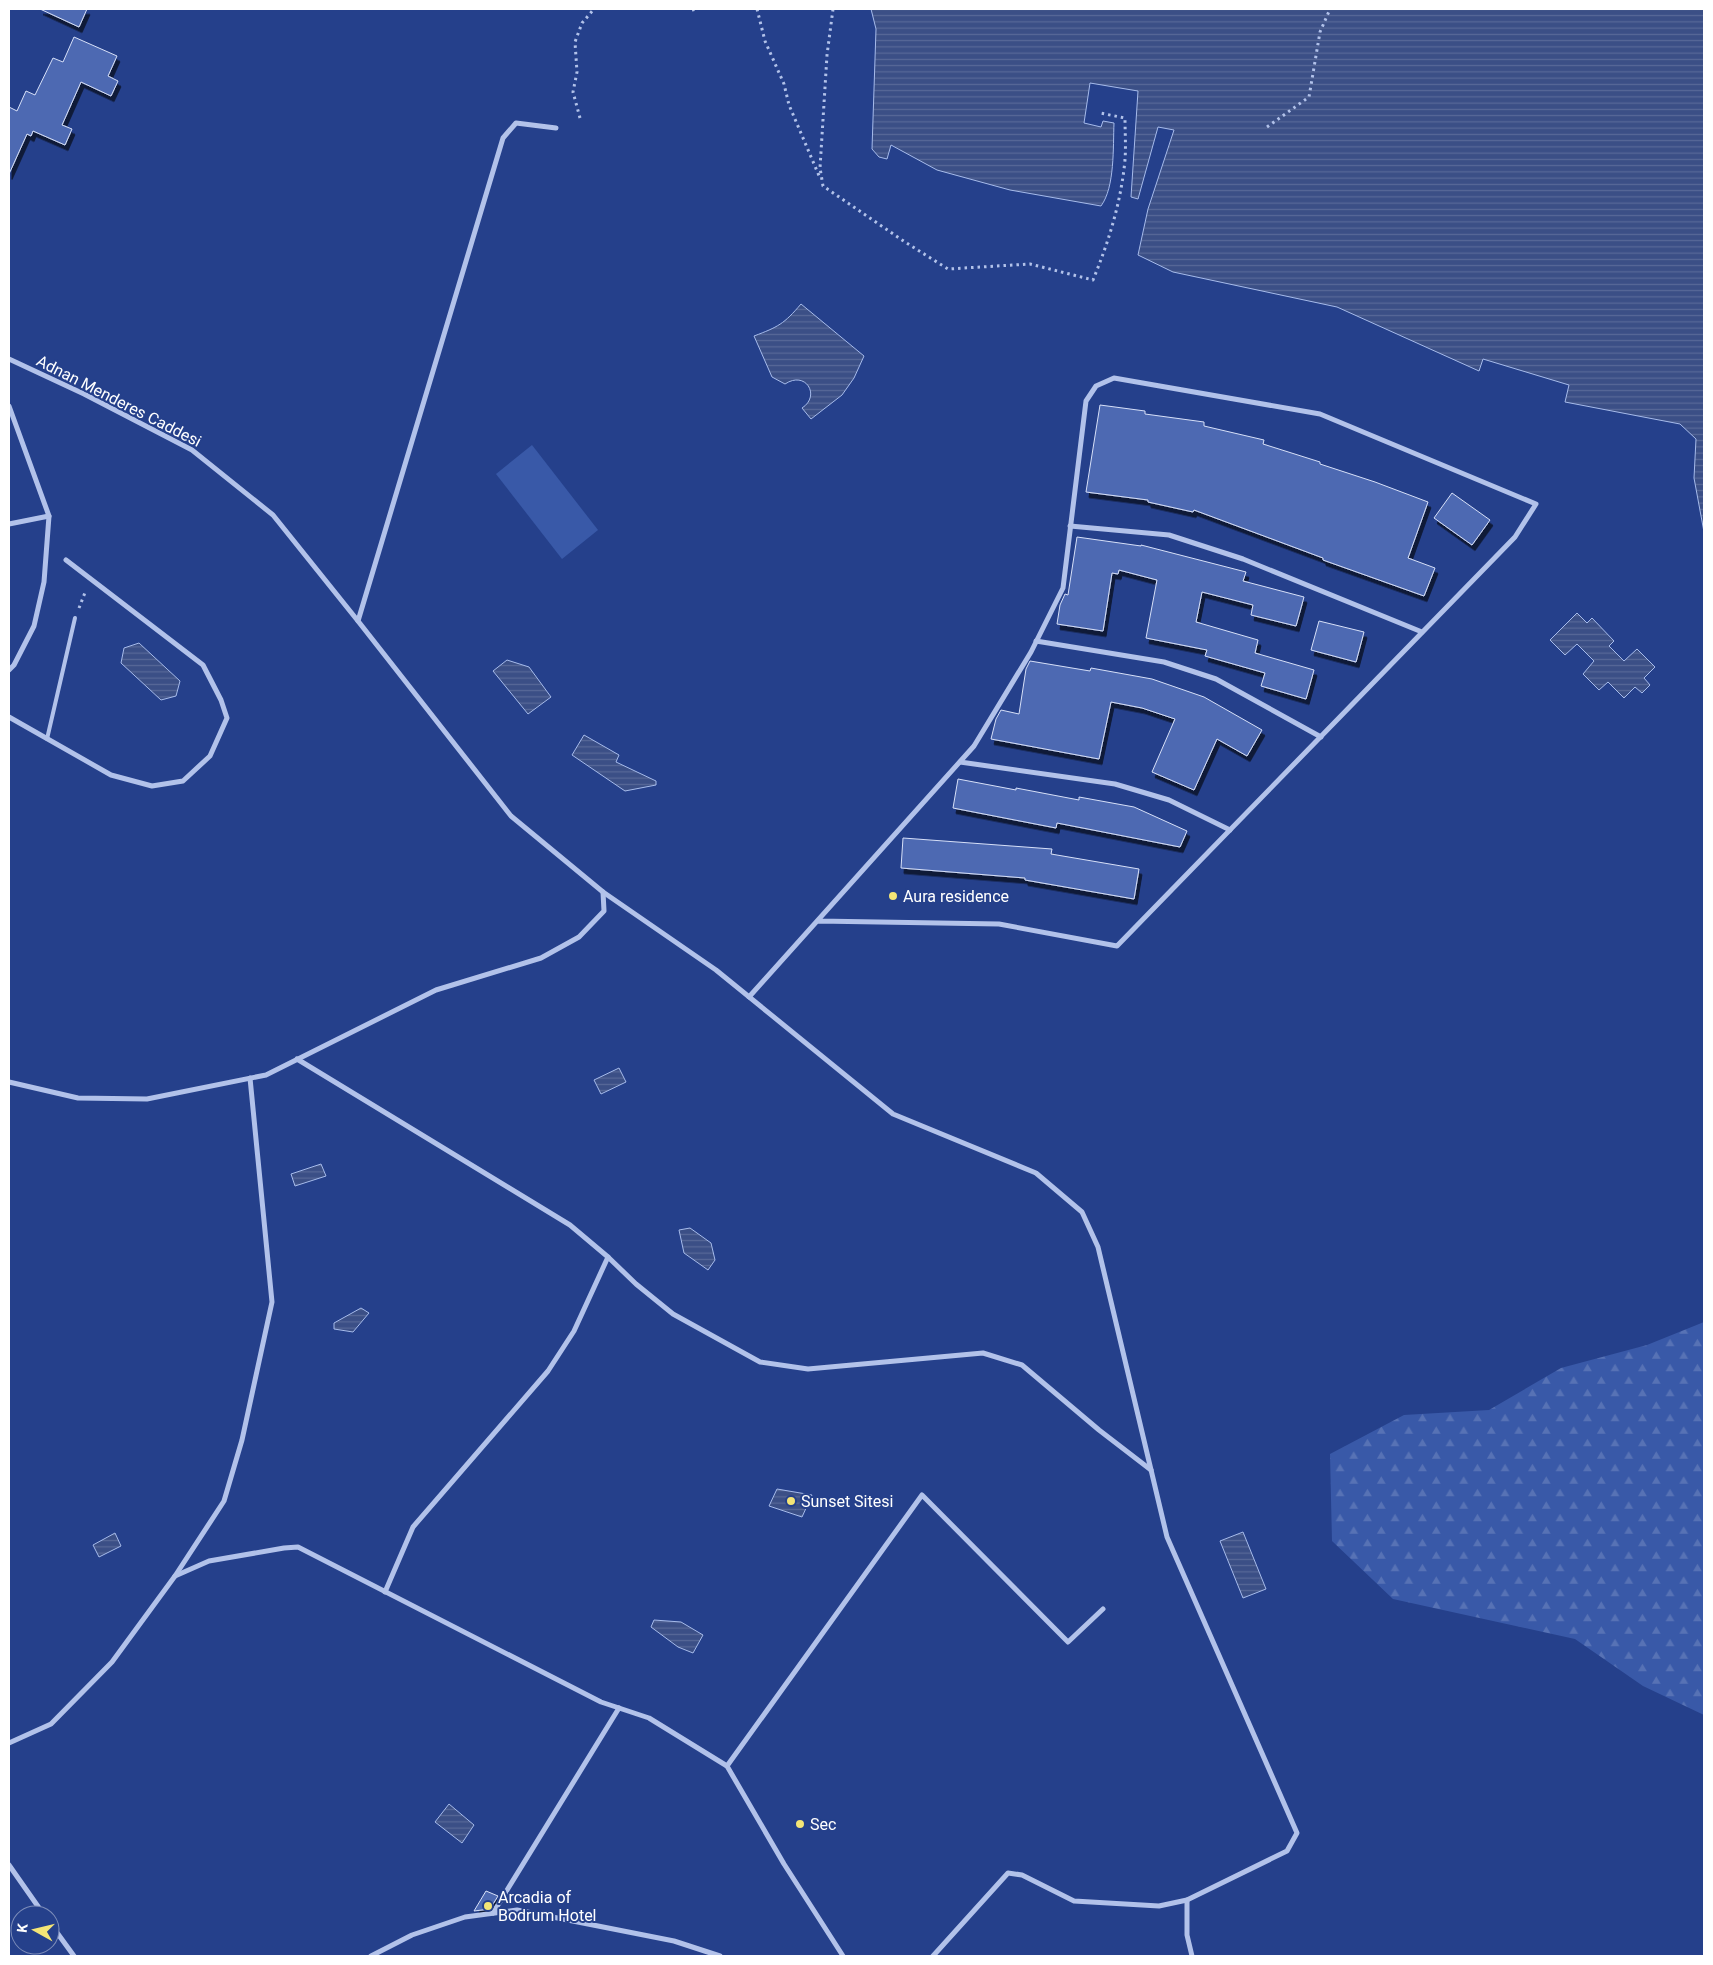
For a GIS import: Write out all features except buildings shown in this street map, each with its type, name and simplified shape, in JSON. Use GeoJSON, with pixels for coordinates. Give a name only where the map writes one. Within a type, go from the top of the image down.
{"type":"FeatureCollection","features":[{"type":"Feature","properties":{"kind":"street"},"geometry":{"type":"LineString","coordinates":[[358,621],[503,138],[516,123],[556,128]]}},
{"type":"Feature","properties":{"kind":"street","name":"Adnan Menderes Caddesi"},"geometry":{"type":"LineString","coordinates":[[9,359],[84,394],[192,450],[273,515],[511,816],[603,892],[716,970],[893,1114],[1036,1173],[1082,1212],[1098,1247],[1167,1537],[1297,1834],[1287,1852],[1188,1900]]}},
{"type":"Feature","properties":{"kind":"street"},"geometry":{"type":"LineString","coordinates":[[750,998],[818,921],[974,746],[1036,641],[1063,588],[1086,401],[1096,386],[1114,378],[1320,414],[1536,504],[1515,537],[1117,946],[999,924],[818,921]]}},
{"type":"Feature","properties":{"kind":"street"},"geometry":{"type":"LineString","coordinates":[[9,406],[49,516],[44,582],[34,626],[14,665],[9,670]]}},
{"type":"Feature","properties":{"kind":"street"},"geometry":{"type":"LineString","coordinates":[[9,524],[49,516]]}},
{"type":"Feature","properties":{"kind":"street"},"geometry":{"type":"LineString","coordinates":[[1070,526],[1169,535],[1243,559],[1422,632]]}},
{"type":"Feature","properties":{"kind":"street"},"geometry":{"type":"LineString","coordinates":[[9,717],[111,775],[152,786],[183,780],[210,756],[227,718],[222,700],[203,665],[66,560]]}},
{"type":"Feature","properties":{"kind":"street"},"geometry":{"type":"LineString","coordinates":[[1036,641],[1164,662],[1216,679],[1321,737]]}},
{"type":"Feature","properties":{"kind":"street"},"geometry":{"type":"LineString","coordinates":[[960,762],[1115,784],[1169,800],[1230,830]]}},
{"type":"Feature","properties":{"kind":"street"},"geometry":{"type":"LineString","coordinates":[[9,1082],[78,1098],[147,1099],[266,1075],[436,990],[541,958],[579,937],[604,911],[603,892]]}},
{"type":"Feature","properties":{"kind":"street"},"geometry":{"type":"LineString","coordinates":[[297,1059],[570,1225],[673,1314],[760,1362],[808,1369],[983,1353],[1022,1364],[1099,1430],[1151,1470]]}},
{"type":"Feature","properties":{"kind":"street"},"geometry":{"type":"LineString","coordinates":[[9,1743],[51,1724],[112,1662],[175,1576],[224,1501],[242,1440],[272,1302],[250,1078]]}},
{"type":"Feature","properties":{"kind":"street"},"geometry":{"type":"LineString","coordinates":[[385,1592],[413,1527],[548,1371],[574,1331],[608,1257]]}},
{"type":"Feature","properties":{"kind":"street"},"geometry":{"type":"LineString","coordinates":[[727,1766],[922,1495],[1068,1642],[1103,1609]]}},
{"type":"Feature","properties":{"kind":"street"},"geometry":{"type":"LineString","coordinates":[[175,1576],[209,1561],[298,1547],[601,1702],[649,1718],[727,1766],[784,1864],[843,1956]]}},
{"type":"Feature","properties":{"kind":"street"},"geometry":{"type":"LineString","coordinates":[[493,1913],[619,1708]]}},
{"type":"Feature","properties":{"kind":"street"},"geometry":{"type":"LineString","coordinates":[[9,1865],[37,1905]]}},
{"type":"Feature","properties":{"kind":"street"},"geometry":{"type":"LineString","coordinates":[[933,1956],[1008,1873],[1022,1875],[1074,1900],[1159,1906],[1188,1900],[1186,1935],[1192,1956]]}},
{"type":"Feature","properties":{"kind":"street"},"geometry":{"type":"LineString","coordinates":[[371,1956],[421,1932],[465,1917],[516,1910],[674,1941],[720,1956]]}},
{"type":"Feature","properties":{"kind":"street"},"geometry":{"type":"LineString","coordinates":[[60,1937],[74,1956]]}},
{"type":"Feature","properties":{"kind":"lane"},"geometry":{"type":"LineString","coordinates":[[47,739],[75,618]]}},
{"type":"Feature","properties":{"kind":"path"},"geometry":{"type":"LineString","coordinates":[[580,118],[573,92],[577,72],[575,42],[582,23],[594,9]]}},
{"type":"Feature","properties":{"kind":"path"},"geometry":{"type":"LineString","coordinates":[[692,10],[698,9]]}},
{"type":"Feature","properties":{"kind":"path"},"geometry":{"type":"LineString","coordinates":[[757,9],[764,41],[784,84],[789,104],[823,186],[905,242],[948,268],[1030,264],[1093,280],[1106,249],[1117,213],[1125,160],[1125,118],[1100,113]]}},
{"type":"Feature","properties":{"kind":"path"},"geometry":{"type":"LineString","coordinates":[[823,186],[820,168],[827,55],[833,9]]}},
{"type":"Feature","properties":{"kind":"path"},"geometry":{"type":"LineString","coordinates":[[1267,128],[1309,96],[1320,32],[1330,9]]}},
{"type":"Feature","properties":{"kind":"path"},"geometry":{"type":"LineString","coordinates":[[75,618],[90,578]]}},
{"type":"Feature","properties":{"kind":"green space"},"geometry":{"type":"Polygon","coordinates":[[[532,445],[598,530],[562,559],[496,474],[532,445]]]}},
{"type":"Feature","properties":{"kind":"green space"},"geometry":{"type":"Polygon","coordinates":[[[1704,1322],[1704,1715],[1643,1686],[1575,1639],[1393,1599],[1332,1541],[1330,1454],[1404,1415],[1489,1410],[1561,1368],[1647,1345],[1704,1322]]]}},
{"type":"Feature","properties":{"kind":"shaded area"},"geometry":{"type":"Polygon","coordinates":[[[871,9],[1704,9],[1704,532],[1694,478],[1696,439],[1680,424],[1565,402],[1569,385],[1483,359],[1479,371],[1337,307],[1173,272],[1138,255],[1148,209],[1174,130],[1158,127],[1138,199],[1131,197],[1138,91],[1090,83],[1084,123],[1101,127],[1103,121],[1114,123],[1111,178],[1106,198],[1101,206],[1010,190],[937,170],[891,145],[887,159],[879,157],[872,149],[876,29],[871,9]]]}},
{"type":"Feature","properties":{"kind":"shaded area"},"geometry":{"type":"Polygon","coordinates":[[[801,304],[864,356],[854,378],[842,395],[811,419],[802,408],[808,403],[810,397],[811,391],[808,386],[805,382],[799,380],[785,384],[772,377],[754,336],[780,324],[801,304]]]}},
{"type":"Feature","properties":{"kind":"shaded area"},"geometry":{"type":"Polygon","coordinates":[[[1577,613],[1587,623],[1592,618],[1614,641],[1609,646],[1624,661],[1637,649],[1655,667],[1644,678],[1650,685],[1642,693],[1635,687],[1624,698],[1608,682],[1599,690],[1583,674],[1594,661],[1577,644],[1565,655],[1550,640],[1577,613]]]}},
{"type":"Feature","properties":{"kind":"shaded area"},"geometry":{"type":"Polygon","coordinates":[[[139,643],[180,681],[176,696],[161,700],[121,663],[124,648],[139,643]]]}},
{"type":"Feature","properties":{"kind":"shaded area"},"geometry":{"type":"Polygon","coordinates":[[[507,660],[529,667],[551,697],[528,714],[493,671],[507,660]]]}},
{"type":"Feature","properties":{"kind":"shaded area"},"geometry":{"type":"Polygon","coordinates":[[[584,735],[619,755],[616,762],[656,781],[656,785],[625,791],[572,755],[584,735]]]}},
{"type":"Feature","properties":{"kind":"shaded area"},"geometry":{"type":"Polygon","coordinates":[[[619,1068],[626,1082],[601,1094],[594,1080],[619,1068]]]}},
{"type":"Feature","properties":{"kind":"shaded area"},"geometry":{"type":"Polygon","coordinates":[[[321,1164],[326,1176],[295,1186],[291,1174],[321,1164]]]}},
{"type":"Feature","properties":{"kind":"shaded area"},"geometry":{"type":"Polygon","coordinates":[[[690,1228],[711,1243],[715,1260],[708,1270],[684,1253],[679,1230],[690,1228]]]}},
{"type":"Feature","properties":{"kind":"shaded area"},"geometry":{"type":"Polygon","coordinates":[[[361,1308],[369,1313],[353,1332],[334,1329],[334,1323],[361,1308]]]}},
{"type":"Feature","properties":{"kind":"shaded area","name":"Sunset Sitesi"},"geometry":{"type":"Polygon","coordinates":[[[777,1489],[812,1495],[802,1517],[769,1506],[777,1489]]]}},
{"type":"Feature","properties":{"kind":"shaded area"},"geometry":{"type":"Polygon","coordinates":[[[1243,1532],[1266,1589],[1243,1598],[1220,1541],[1243,1532]]]}},
{"type":"Feature","properties":{"kind":"shaded area"},"geometry":{"type":"Polygon","coordinates":[[[115,1533],[121,1546],[99,1557],[93,1545],[115,1533]]]}},
{"type":"Feature","properties":{"kind":"shaded area"},"geometry":{"type":"Polygon","coordinates":[[[654,1620],[681,1622],[703,1635],[693,1653],[678,1647],[651,1627],[654,1620]]]}},
{"type":"Feature","properties":{"kind":"shaded area"},"geometry":{"type":"Polygon","coordinates":[[[449,1804],[474,1825],[462,1843],[435,1822],[449,1804]]]}},
{"type":"Feature","properties":{"kind":"place","name":"Aura residence"},"geometry":{"type":"Point","coordinates":[893,896]}},
{"type":"Feature","properties":{"kind":"place","name":"Sunset Sitesi"},"geometry":{"type":"Point","coordinates":[791,1501]}},
{"type":"Feature","properties":{"kind":"place","name":"Sec"},"geometry":{"type":"Point","coordinates":[800,1824]}},
{"type":"Feature","properties":{"kind":"place","name":"Arcadia of Bodrum Hotel"},"geometry":{"type":"Point","coordinates":[488,1906]}}]}
